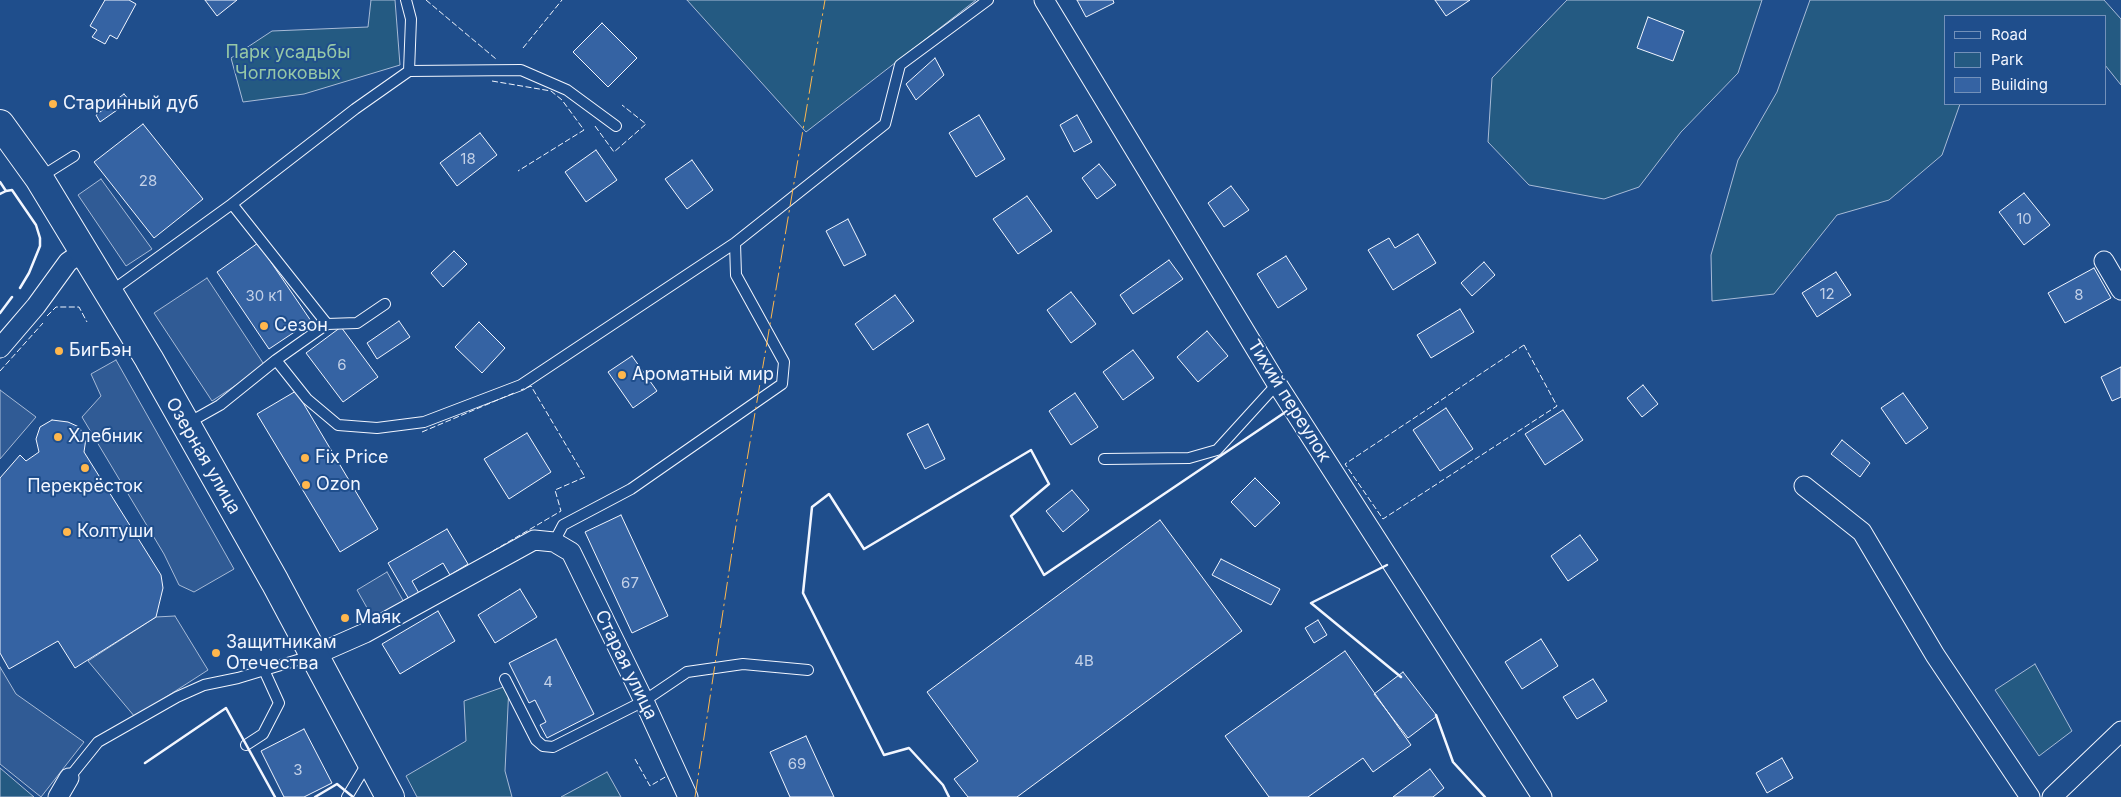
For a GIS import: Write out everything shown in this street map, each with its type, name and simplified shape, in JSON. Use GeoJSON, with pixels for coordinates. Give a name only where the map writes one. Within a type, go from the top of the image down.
{"type":"FeatureCollection","features":[{"type":"Feature","properties":{"kind":"main road","name":"Озерная улица"},"geometry":{"type":"LineString","coordinates":[[0,124],[39,178],[149,359],[275,582],[390,797]]}},
{"type":"Feature","properties":{"kind":"street","name":"Тихий переулок"},"geometry":{"type":"LineString","coordinates":[[1044,0],[1278,384],[1542,797]]}},
{"type":"Feature","properties":{"kind":"street"},"geometry":{"type":"LineString","coordinates":[[0,348],[36,306],[68,262],[84,251]]}},
{"type":"Feature","properties":{"kind":"street"},"geometry":{"type":"LineString","coordinates":[[2104,261],[2121,290]]}},
{"type":"Feature","properties":{"kind":"street"},"geometry":{"type":"LineString","coordinates":[[1804,486],[1862,532],[1935,655],[2030,797]]}},
{"type":"Feature","properties":{"kind":"street"},"geometry":{"type":"LineString","coordinates":[[314,655],[365,633],[534,540],[554,542]]}},
{"type":"Feature","properties":{"kind":"street","name":"Старая улица"},"geometry":{"type":"LineString","coordinates":[[554,542],[571,552],[644,701],[688,797]]}},
{"type":"Feature","properties":{"kind":"street"},"geometry":{"type":"LineString","coordinates":[[2052,797],[2121,732]]}},
{"type":"Feature","properties":{"kind":"street"},"geometry":{"type":"LineString","coordinates":[[58,797],[69,778]]}},
{"type":"Feature","properties":{"kind":"lane"},"geometry":{"type":"LineString","coordinates":[[406,0],[411,19],[409,72]]}},
{"type":"Feature","properties":{"kind":"lane"},"geometry":{"type":"LineString","coordinates":[[276,360],[307,400],[338,425],[377,428],[424,422],[521,385],[735,243],[885,124],[900,65],[988,0]]}},
{"type":"Feature","properties":{"kind":"lane"},"geometry":{"type":"LineString","coordinates":[[109,293],[232,204],[355,109],[409,72],[521,70],[567,90],[616,126]]}},
{"type":"Feature","properties":{"kind":"lane"},"geometry":{"type":"LineString","coordinates":[[39,178],[74,156]]}},
{"type":"Feature","properties":{"kind":"lane"},"geometry":{"type":"LineString","coordinates":[[232,204],[327,324]]}},
{"type":"Feature","properties":{"kind":"lane"},"geometry":{"type":"LineString","coordinates":[[554,542],[563,525],[631,488],[782,384],[784,362],[736,275],[735,243]]}},
{"type":"Feature","properties":{"kind":"lane"},"geometry":{"type":"LineString","coordinates":[[185,425],[220,405],[276,360],[327,324],[357,323],[385,304]]}},
{"type":"Feature","properties":{"kind":"lane"},"geometry":{"type":"LineString","coordinates":[[1104,459],[1189,458],[1217,450],[1278,384]]}},
{"type":"Feature","properties":{"kind":"lane"},"geometry":{"type":"LineString","coordinates":[[69,778],[98,742],[177,697],[204,685],[314,655]]}},
{"type":"Feature","properties":{"kind":"lane"},"geometry":{"type":"LineString","coordinates":[[505,679],[536,740],[543,746],[553,747],[644,701],[687,672],[743,664],[808,670]]}},
{"type":"Feature","properties":{"kind":"lane"},"geometry":{"type":"LineString","coordinates":[[246,745],[263,734],[279,703],[264,670]]}},
{"type":"Feature","properties":{"kind":"lane"},"geometry":{"type":"LineString","coordinates":[[347,797],[370,760]]}},
{"type":"Feature","properties":{"kind":"green space","name":"Парк усадьбы Чоглоковых"},"geometry":{"type":"Polygon","coordinates":[[[371,0],[395,0],[400,65],[304,94],[243,102],[231,58],[272,31],[368,27],[371,0]]]}},
{"type":"Feature","properties":{"kind":"green space"},"geometry":{"type":"Polygon","coordinates":[[[687,0],[976,0],[806,132],[687,0]]]}},
{"type":"Feature","properties":{"kind":"green space"},"geometry":{"type":"Polygon","coordinates":[[[1567,0],[1762,0],[1738,73],[1681,132],[1639,187],[1604,199],[1529,185],[1488,142],[1492,78],[1567,0]]]}},
{"type":"Feature","properties":{"kind":"green space"},"geometry":{"type":"Polygon","coordinates":[[[1810,0],[2104,0],[2121,19],[2121,85],[2106,66],[2106,15],[1944,15],[1944,105],[1960,105],[1942,155],[1889,200],[1837,215],[1774,294],[1712,301],[1711,255],[1738,160],[1777,92],[1810,0]]]}},
{"type":"Feature","properties":{"kind":"green space"},"geometry":{"type":"Polygon","coordinates":[[[2035,664],[2072,731],[2039,756],[1995,690],[2035,664]]]}},
{"type":"Feature","properties":{"kind":"green space"},"geometry":{"type":"Polygon","coordinates":[[[509,685],[505,771],[512,797],[417,797],[406,776],[466,741],[464,701],[509,685]]]}},
{"type":"Feature","properties":{"kind":"green space"},"geometry":{"type":"Polygon","coordinates":[[[0,768],[34,797],[0,797],[0,768]]]}},
{"type":"Feature","properties":{"kind":"green space"},"geometry":{"type":"Polygon","coordinates":[[[607,772],[621,797],[561,797],[607,772]]]}},
{"type":"Feature","properties":{"kind":"shaded area"},"geometry":{"type":"Polygon","coordinates":[[[101,179],[152,249],[126,266],[78,195],[101,179]]]}},
{"type":"Feature","properties":{"kind":"shaded area"},"geometry":{"type":"Polygon","coordinates":[[[207,278],[265,366],[212,401],[154,313],[207,278]]]}},
{"type":"Feature","properties":{"kind":"shaded area"},"geometry":{"type":"Polygon","coordinates":[[[116,360],[234,569],[194,592],[179,585],[164,554],[82,417],[101,396],[91,374],[116,360]]]}},
{"type":"Feature","properties":{"kind":"shaded area"},"geometry":{"type":"Polygon","coordinates":[[[0,390],[36,417],[0,459],[0,390]]]}},
{"type":"Feature","properties":{"kind":"shaded area"},"geometry":{"type":"Polygon","coordinates":[[[387,572],[405,604],[375,622],[357,590],[387,572]]]}},
{"type":"Feature","properties":{"kind":"shaded area"},"geometry":{"type":"Polygon","coordinates":[[[175,616],[208,670],[135,717],[88,661],[156,617],[175,616]]]}},
{"type":"Feature","properties":{"kind":"shaded area"},"geometry":{"type":"Polygon","coordinates":[[[0,667],[16,694],[84,742],[41,797],[0,764],[0,667]]]}},
{"type":"Feature","properties":{"kind":"building"},"geometry":{"type":"Polygon","coordinates":[[[105,0],[129,0],[136,4],[117,39],[110,35],[105,44],[92,37],[97,30],[90,26],[105,0]]]}},
{"type":"Feature","properties":{"kind":"building"},"geometry":{"type":"Polygon","coordinates":[[[205,0],[237,0],[217,16],[205,0]]]}},
{"type":"Feature","properties":{"kind":"building"},"geometry":{"type":"Polygon","coordinates":[[[1077,0],[1113,0],[1114,3],[1086,17],[1077,0]]]}},
{"type":"Feature","properties":{"kind":"building"},"geometry":{"type":"Polygon","coordinates":[[[1435,0],[1470,0],[1446,16],[1435,0]]]}},
{"type":"Feature","properties":{"kind":"building"},"geometry":{"type":"Polygon","coordinates":[[[1648,17],[1684,31],[1673,61],[1637,48],[1648,17]]]}},
{"type":"Feature","properties":{"kind":"building"},"geometry":{"type":"Polygon","coordinates":[[[602,23],[637,58],[608,87],[573,52],[602,23]]]}},
{"type":"Feature","properties":{"kind":"building"},"geometry":{"type":"Polygon","coordinates":[[[935,58],[944,75],[916,100],[906,84],[935,58]]]}},
{"type":"Feature","properties":{"kind":"building"},"geometry":{"type":"Polygon","coordinates":[[[124,94],[130,101],[100,122],[96,115],[124,94]]]}},
{"type":"Feature","properties":{"kind":"building"},"geometry":{"type":"Polygon","coordinates":[[[979,115],[1005,159],[976,177],[949,133],[979,115]]]}},
{"type":"Feature","properties":{"kind":"building"},"geometry":{"type":"Polygon","coordinates":[[[1077,115],[1092,142],[1074,152],[1060,125],[1077,115]]]}},
{"type":"Feature","properties":{"kind":"building"},"geometry":{"type":"Polygon","coordinates":[[[143,124],[203,199],[154,238],[94,162],[143,124]]]}},
{"type":"Feature","properties":{"kind":"building"},"geometry":{"type":"Polygon","coordinates":[[[480,133],[497,155],[457,186],[440,163],[480,133]]]}},
{"type":"Feature","properties":{"kind":"building"},"geometry":{"type":"Polygon","coordinates":[[[596,150],[617,180],[586,202],[565,172],[596,150]]]}},
{"type":"Feature","properties":{"kind":"building"},"geometry":{"type":"Polygon","coordinates":[[[692,160],[713,190],[687,209],[665,179],[692,160]]]}},
{"type":"Feature","properties":{"kind":"building"},"geometry":{"type":"Polygon","coordinates":[[[1099,164],[1116,185],[1097,199],[1082,178],[1099,164]]]}},
{"type":"Feature","properties":{"kind":"building"},"geometry":{"type":"Polygon","coordinates":[[[1231,186],[1249,210],[1224,227],[1208,203],[1231,186]]]}},
{"type":"Feature","properties":{"kind":"building"},"geometry":{"type":"Polygon","coordinates":[[[2024,193],[2050,225],[2024,245],[1999,212],[2024,193]]]}},
{"type":"Feature","properties":{"kind":"building"},"geometry":{"type":"Polygon","coordinates":[[[1027,196],[1052,231],[1018,254],[993,219],[1027,196]]]}},
{"type":"Feature","properties":{"kind":"building"},"geometry":{"type":"Polygon","coordinates":[[[848,219],[866,255],[844,266],[826,231],[848,219]]]}},
{"type":"Feature","properties":{"kind":"building"},"geometry":{"type":"Polygon","coordinates":[[[1418,234],[1436,263],[1393,290],[1368,250],[1389,238],[1395,248],[1418,234]]]}},
{"type":"Feature","properties":{"kind":"building"},"geometry":{"type":"Polygon","coordinates":[[[258,243],[311,321],[269,349],[217,272],[258,243]]]}},
{"type":"Feature","properties":{"kind":"building"},"geometry":{"type":"Polygon","coordinates":[[[454,251],[467,264],[443,287],[431,273],[454,251]]]}},
{"type":"Feature","properties":{"kind":"building"},"geometry":{"type":"Polygon","coordinates":[[[1286,256],[1307,289],[1278,308],[1257,274],[1286,256]]]}},
{"type":"Feature","properties":{"kind":"building"},"geometry":{"type":"Polygon","coordinates":[[[1169,260],[1183,279],[1133,314],[1120,295],[1169,260]]]}},
{"type":"Feature","properties":{"kind":"building"},"geometry":{"type":"Polygon","coordinates":[[[1484,262],[1495,275],[1472,296],[1461,283],[1484,262]]]}},
{"type":"Feature","properties":{"kind":"building"},"geometry":{"type":"Polygon","coordinates":[[[2094,268],[2111,298],[2065,323],[2048,293],[2094,268]]]}},
{"type":"Feature","properties":{"kind":"building"},"geometry":{"type":"Polygon","coordinates":[[[1836,272],[1851,295],[1817,317],[1802,293],[1836,272]]]}},
{"type":"Feature","properties":{"kind":"building"},"geometry":{"type":"Polygon","coordinates":[[[1071,292],[1096,324],[1071,343],[1047,310],[1071,292]]]}},
{"type":"Feature","properties":{"kind":"building"},"geometry":{"type":"Polygon","coordinates":[[[895,295],[914,321],[873,350],[855,324],[895,295]]]}},
{"type":"Feature","properties":{"kind":"building"},"geometry":{"type":"Polygon","coordinates":[[[1460,309],[1474,332],[1431,358],[1417,335],[1460,309]]]}},
{"type":"Feature","properties":{"kind":"building"},"geometry":{"type":"Polygon","coordinates":[[[399,321],[410,337],[377,359],[367,343],[399,321]]]}},
{"type":"Feature","properties":{"kind":"building"},"geometry":{"type":"Polygon","coordinates":[[[479,322],[505,348],[482,373],[455,347],[479,322]]]}},
{"type":"Feature","properties":{"kind":"building"},"geometry":{"type":"Polygon","coordinates":[[[341,327],[378,377],[343,402],[306,353],[341,327]]]}},
{"type":"Feature","properties":{"kind":"building"},"geometry":{"type":"Polygon","coordinates":[[[1207,331],[1228,356],[1198,382],[1177,357],[1207,331]]]}},
{"type":"Feature","properties":{"kind":"building"},"geometry":{"type":"Polygon","coordinates":[[[1133,350],[1154,378],[1123,400],[1103,372],[1133,350]]]}},
{"type":"Feature","properties":{"kind":"building"},"geometry":{"type":"Polygon","coordinates":[[[632,356],[657,391],[633,408],[608,372],[632,356]]]}},
{"type":"Feature","properties":{"kind":"building"},"geometry":{"type":"Polygon","coordinates":[[[2121,367],[2121,397],[2112,401],[2101,377],[2121,367]]]}},
{"type":"Feature","properties":{"kind":"building"},"geometry":{"type":"Polygon","coordinates":[[[1643,385],[1658,404],[1642,417],[1627,398],[1643,385]]]}},
{"type":"Feature","properties":{"kind":"building"},"geometry":{"type":"Polygon","coordinates":[[[296,391],[378,529],[340,552],[257,414],[296,391]]]}},
{"type":"Feature","properties":{"kind":"building"},"geometry":{"type":"Polygon","coordinates":[[[1075,393],[1098,427],[1071,445],[1049,411],[1075,393]]]}},
{"type":"Feature","properties":{"kind":"building"},"geometry":{"type":"Polygon","coordinates":[[[1903,393],[1928,428],[1906,444],[1881,408],[1903,393]]]}},
{"type":"Feature","properties":{"kind":"building"},"geometry":{"type":"Polygon","coordinates":[[[1446,408],[1473,449],[1440,471],[1413,430],[1446,408]]]}},
{"type":"Feature","properties":{"kind":"building"},"geometry":{"type":"Polygon","coordinates":[[[1563,410],[1583,440],[1545,465],[1525,434],[1563,410]]]}},
{"type":"Feature","properties":{"kind":"building","name":"Колтуши"},"geometry":{"type":"Polygon","coordinates":[[[52,420],[68,422],[79,427],[86,438],[84,452],[161,575],[163,588],[156,617],[75,668],[58,641],[9,669],[0,653],[0,478],[20,455],[26,461],[39,452],[36,439],[40,427],[52,420]]]}},
{"type":"Feature","properties":{"kind":"building"},"geometry":{"type":"Polygon","coordinates":[[[928,424],[945,459],[925,469],[907,434],[928,424]]]}},
{"type":"Feature","properties":{"kind":"building"},"geometry":{"type":"Polygon","coordinates":[[[527,433],[551,472],[509,499],[484,459],[527,433]]]}},
{"type":"Feature","properties":{"kind":"building"},"geometry":{"type":"Polygon","coordinates":[[[1842,440],[1870,463],[1860,477],[1831,454],[1842,440]]]}},
{"type":"Feature","properties":{"kind":"building"},"geometry":{"type":"Polygon","coordinates":[[[1255,478],[1280,503],[1255,527],[1231,502],[1255,478]]]}},
{"type":"Feature","properties":{"kind":"building"},"geometry":{"type":"Polygon","coordinates":[[[1072,490],[1089,510],[1063,532],[1046,511],[1072,490]]]}},
{"type":"Feature","properties":{"kind":"building"},"geometry":{"type":"Polygon","coordinates":[[[621,515],[668,616],[632,633],[585,532],[621,515]]]}},
{"type":"Feature","properties":{"kind":"building"},"geometry":{"type":"Polygon","coordinates":[[[1160,520],[1242,631],[1017,797],[968,797],[954,779],[978,761],[927,692],[1160,520]]]}},
{"type":"Feature","properties":{"kind":"building"},"geometry":{"type":"Polygon","coordinates":[[[447,529],[468,564],[450,575],[443,563],[412,581],[420,595],[410,601],[388,563],[447,529]]]}},
{"type":"Feature","properties":{"kind":"building"},"geometry":{"type":"Polygon","coordinates":[[[1580,535],[1598,560],[1568,581],[1551,556],[1580,535]]]}},
{"type":"Feature","properties":{"kind":"building"},"geometry":{"type":"Polygon","coordinates":[[[1221,559],[1280,589],[1271,605],[1212,575],[1221,559]]]}},
{"type":"Feature","properties":{"kind":"building"},"geometry":{"type":"Polygon","coordinates":[[[520,589],[537,617],[495,643],[478,615],[520,589]]]}},
{"type":"Feature","properties":{"kind":"building"},"geometry":{"type":"Polygon","coordinates":[[[438,611],[455,641],[400,674],[382,644],[438,611]]]}},
{"type":"Feature","properties":{"kind":"building"},"geometry":{"type":"Polygon","coordinates":[[[1318,620],[1327,635],[1314,643],[1305,628],[1318,620]]]}},
{"type":"Feature","properties":{"kind":"building"},"geometry":{"type":"Polygon","coordinates":[[[556,639],[594,714],[547,738],[540,725],[546,722],[535,700],[529,703],[509,663],[556,639]]]}},
{"type":"Feature","properties":{"kind":"building"},"geometry":{"type":"Polygon","coordinates":[[[1541,639],[1558,666],[1522,689],[1505,662],[1541,639]]]}},
{"type":"Feature","properties":{"kind":"building"},"geometry":{"type":"Polygon","coordinates":[[[1345,651],[1411,745],[1373,772],[1363,758],[1308,797],[1269,797],[1225,736],[1345,651]]]}},
{"type":"Feature","properties":{"kind":"building"},"geometry":{"type":"Polygon","coordinates":[[[1403,672],[1437,716],[1408,738],[1374,694],[1403,672]]]}},
{"type":"Feature","properties":{"kind":"building"},"geometry":{"type":"Polygon","coordinates":[[[1593,679],[1607,701],[1577,719],[1563,697],[1593,679]]]}},
{"type":"Feature","properties":{"kind":"building"},"geometry":{"type":"Polygon","coordinates":[[[304,729],[332,783],[304,797],[284,797],[261,751],[304,729]]]}},
{"type":"Feature","properties":{"kind":"building"},"geometry":{"type":"Polygon","coordinates":[[[806,736],[834,797],[790,797],[770,752],[806,736]]]}},
{"type":"Feature","properties":{"kind":"building"},"geometry":{"type":"Polygon","coordinates":[[[1782,758],[1793,778],[1767,793],[1756,773],[1782,758]]]}},
{"type":"Feature","properties":{"kind":"building"},"geometry":{"type":"Polygon","coordinates":[[[1430,769],[1444,788],[1433,797],[1393,797],[1430,769]]]}},
{"type":"Feature","properties":{"kind":"fence"},"geometry":{"type":"LineString","coordinates":[[426,0],[496,59]]}},
{"type":"Feature","properties":{"kind":"fence"},"geometry":{"type":"LineString","coordinates":[[523,48],[562,0]]}},
{"type":"Feature","properties":{"kind":"fence"},"geometry":{"type":"LineString","coordinates":[[492,81],[551,91],[562,100],[584,130],[518,171]]}},
{"type":"Feature","properties":{"kind":"fence"},"geometry":{"type":"LineString","coordinates":[[595,126],[614,152],[646,124],[622,105]]}},
{"type":"Feature","properties":{"kind":"fence"},"geometry":{"type":"LineString","coordinates":[[47,316],[56,307],[79,307],[87,322]]}},
{"type":"Feature","properties":{"kind":"fence"},"geometry":{"type":"LineString","coordinates":[[0,371],[43,323]]}},
{"type":"Feature","properties":{"kind":"fence"},"geometry":{"type":"LineString","coordinates":[[1524,345],[1557,406],[1383,519],[1345,464],[1524,345]]}},
{"type":"Feature","properties":{"kind":"fence"},"geometry":{"type":"LineString","coordinates":[[493,551],[561,511],[555,490],[585,477],[531,386],[521,390]]}},
{"type":"Feature","properties":{"kind":"fence"},"geometry":{"type":"LineString","coordinates":[[422,432],[514,393]]}},
{"type":"Feature","properties":{"kind":"fence"},"geometry":{"type":"LineString","coordinates":[[635,759],[650,786],[667,776]]}},
{"type":"Feature","properties":{"kind":"wall"},"geometry":{"type":"LineString","coordinates":[[0,182],[6,191],[0,194]]}},
{"type":"Feature","properties":{"kind":"wall"},"geometry":{"type":"LineString","coordinates":[[6,191],[12,190],[36,225],[40,238],[40,246],[29,273],[20,288]]}},
{"type":"Feature","properties":{"kind":"wall"},"geometry":{"type":"LineString","coordinates":[[0,313],[12,297]]}},
{"type":"Feature","properties":{"kind":"wall"},"geometry":{"type":"LineString","coordinates":[[949,797],[943,785],[909,748],[884,755],[803,593],[812,507],[829,494],[864,549],[1031,450],[1049,484],[1011,516],[1044,575],[1287,411],[1288,413]]}},
{"type":"Feature","properties":{"kind":"wall"},"geometry":{"type":"LineString","coordinates":[[1387,565],[1311,603],[1401,677]]}},
{"type":"Feature","properties":{"kind":"wall"},"geometry":{"type":"LineString","coordinates":[[145,763],[226,708],[275,797]]}},
{"type":"Feature","properties":{"kind":"wall"},"geometry":{"type":"LineString","coordinates":[[1436,715],[1453,762],[1485,797]]}},
{"type":"Feature","properties":{"kind":"wall"},"geometry":{"type":"LineString","coordinates":[[315,797],[337,784],[353,797]]}},
{"type":"Feature","properties":{"kind":"power"},"geometry":{"type":"LineString","coordinates":[[695,797],[736,525],[825,0]]}},
{"type":"Feature","properties":{"kind":"place","name":"Старинный дуб"},"geometry":{"type":"Point","coordinates":[53,104]}},
{"type":"Feature","properties":{"kind":"place","name":"Сезон"},"geometry":{"type":"Point","coordinates":[264,326]}},
{"type":"Feature","properties":{"kind":"place","name":"БигБэн"},"geometry":{"type":"Point","coordinates":[59,351]}},
{"type":"Feature","properties":{"kind":"place","name":"Ароматный мир"},"geometry":{"type":"Point","coordinates":[622,375]}},
{"type":"Feature","properties":{"kind":"place","name":"Хлебник"},"geometry":{"type":"Point","coordinates":[58,437]}},
{"type":"Feature","properties":{"kind":"place","name":"Fix Price"},"geometry":{"type":"Point","coordinates":[305,458]}},
{"type":"Feature","properties":{"kind":"place","name":"Перекрёсток"},"geometry":{"type":"Point","coordinates":[85,468]}},
{"type":"Feature","properties":{"kind":"place","name":"Ozon"},"geometry":{"type":"Point","coordinates":[306,485]}},
{"type":"Feature","properties":{"kind":"place","name":"Колтуши"},"geometry":{"type":"Point","coordinates":[67,532]}},
{"type":"Feature","properties":{"kind":"place","name":"Маяк"},"geometry":{"type":"Point","coordinates":[345,618]}},
{"type":"Feature","properties":{"kind":"place","name":"Защитникам Отечества"},"geometry":{"type":"Point","coordinates":[216,653]}}]}
